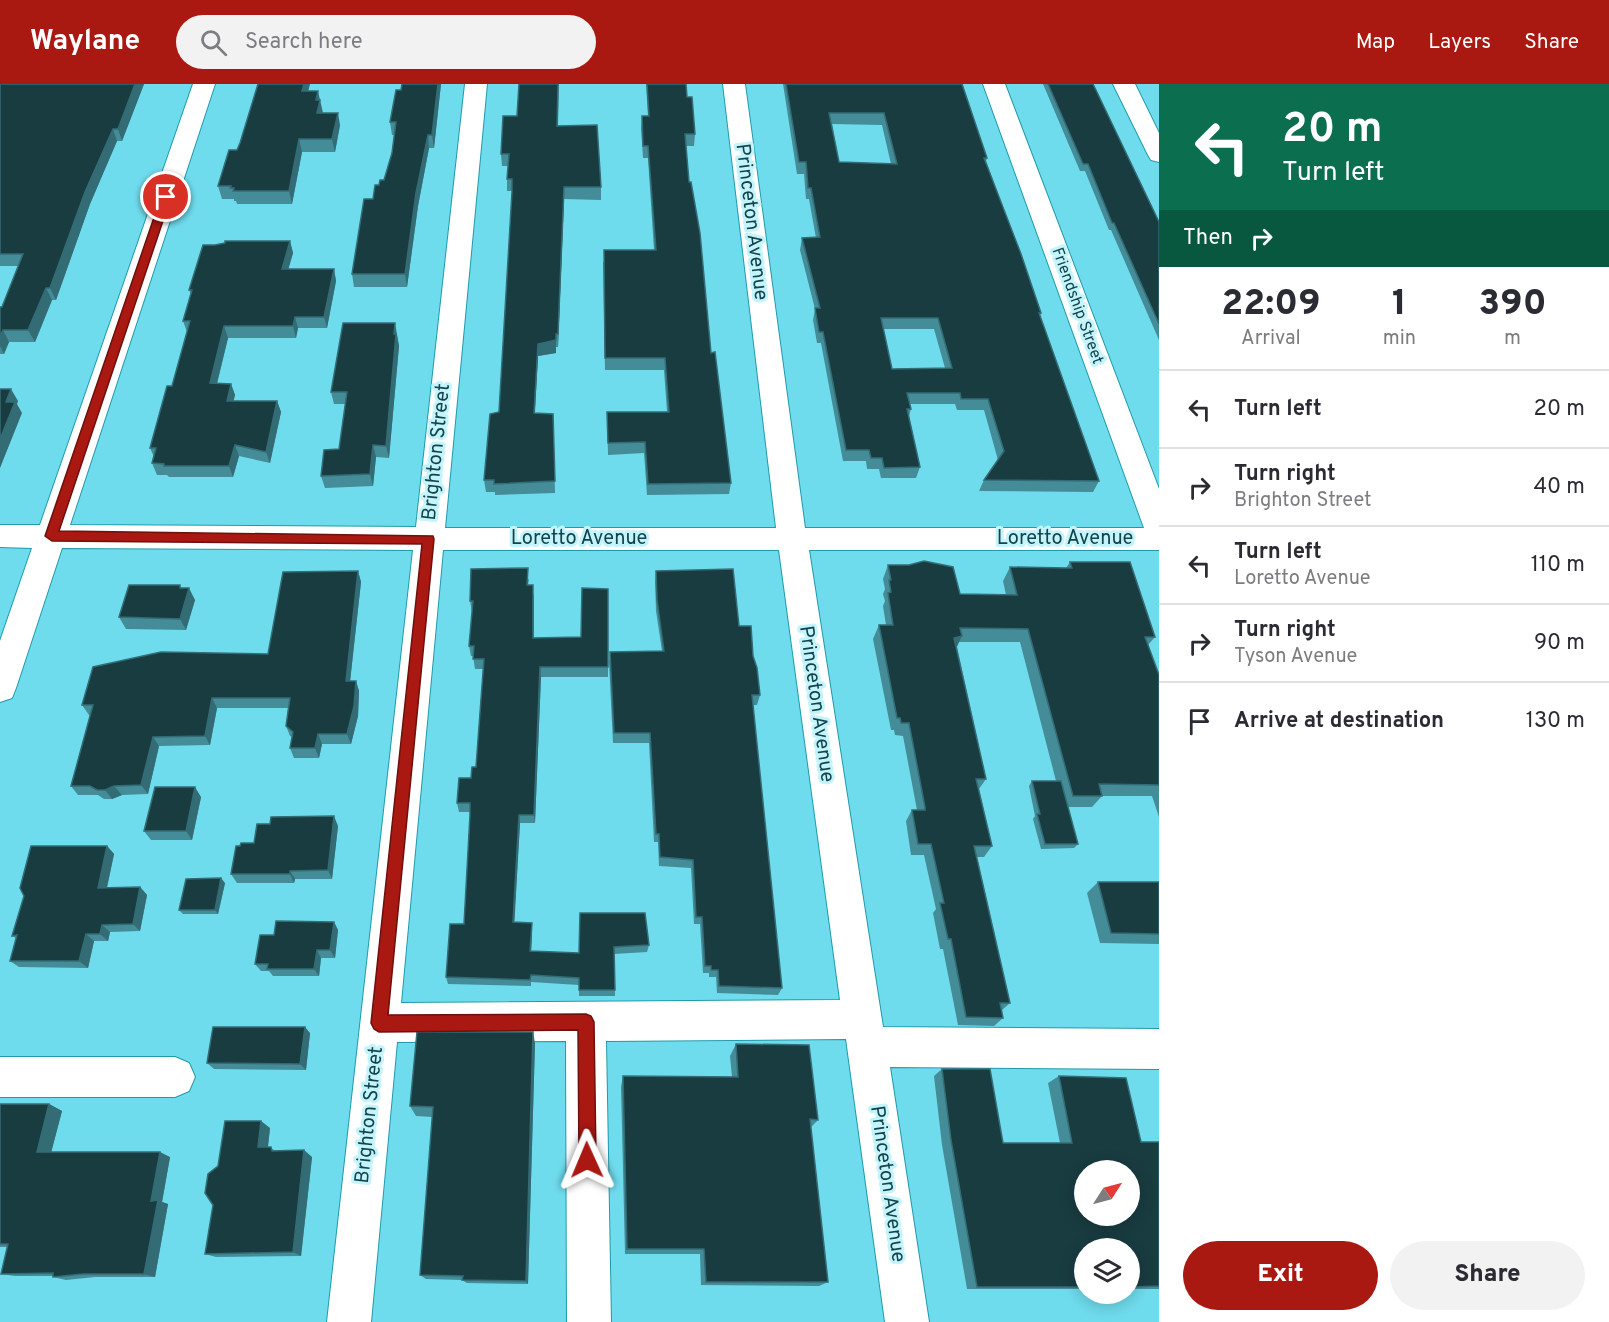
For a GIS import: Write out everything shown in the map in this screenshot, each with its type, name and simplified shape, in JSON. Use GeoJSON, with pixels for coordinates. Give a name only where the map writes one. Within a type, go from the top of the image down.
{"type":"FeatureCollection","features":[{"type":"Feature","properties":{"kind":"street"},"geometry":{"type":"LineString","coordinates":[[0,688],[204,84]]}},
{"type":"Feature","properties":{"kind":"street","name":"Brighton Street"},"geometry":{"type":"LineString","coordinates":[[349,1322],[476,84]]}},
{"type":"Feature","properties":{"kind":"street","name":"Princeton Avenue"},"geometry":{"type":"LineString","coordinates":[[734,84],[792,539],[907,1322]]}},
{"type":"Feature","properties":{"kind":"street","name":"Friendship Street"},"geometry":{"type":"LineString","coordinates":[[994,84],[1159,528]]}},
{"type":"Feature","properties":{"kind":"street"},"geometry":{"type":"LineString","coordinates":[[1124,84],[1159,155]]}},
{"type":"Feature","properties":{"kind":"street","name":"Loretto Avenue"},"geometry":{"type":"LineString","coordinates":[[0,536],[428,539],[1159,539]]}},
{"type":"Feature","properties":{"kind":"street"},"geometry":{"type":"LineString","coordinates":[[379,1023],[586,1022],[1159,1049]]}},
{"type":"Feature","properties":{"kind":"street"},"geometry":{"type":"LineString","coordinates":[[586,1022],[589,1322]]}},
{"type":"Feature","properties":{"kind":"street"},"geometry":{"type":"LineString","coordinates":[[0,1077],[175,1077]]}},
{"type":"Feature","properties":{"kind":"building"},"geometry":{"type":"Polygon","coordinates":[[[0,84],[135,84],[118,129],[113,129],[85,192],[50,288],[46,288],[28,330],[3,330],[0,337],[0,307],[2,307],[23,254],[0,254],[0,84]]]}},
{"type":"Feature","properties":{"kind":"building"},"geometry":{"type":"Polygon","coordinates":[[[258,84],[304,84],[302,91],[318,91],[316,100],[320,100],[317,113],[338,113],[332,139],[299,139],[289,191],[233,191],[234,188],[230,188],[231,186],[218,186],[229,150],[237,150],[240,143],[258,84]]]}},
{"type":"Feature","properties":{"kind":"building"},"geometry":{"type":"Polygon","coordinates":[[[402,84],[438,84],[432,135],[428,135],[416,193],[405,274],[352,274],[364,199],[373,199],[375,185],[379,185],[380,180],[384,180],[392,153],[396,122],[390,122],[396,90],[401,90],[402,84]]]}},
{"type":"Feature","properties":{"kind":"building"},"geometry":{"type":"Polygon","coordinates":[[[519,84],[558,84],[557,126],[597,125],[601,187],[564,187],[558,334],[556,334],[556,340],[538,344],[534,413],[553,414],[555,481],[494,484],[494,480],[484,480],[490,414],[499,412],[512,192],[512,179],[507,179],[509,154],[501,154],[503,116],[517,116],[519,84]]]}},
{"type":"Feature","properties":{"kind":"building"},"geometry":{"type":"Polygon","coordinates":[[[647,84],[686,84],[687,97],[692,97],[695,134],[685,134],[689,182],[691,182],[700,233],[711,353],[715,352],[731,483],[648,484],[645,442],[608,443],[607,412],[669,412],[665,358],[605,358],[604,250],[656,250],[648,146],[643,146],[642,116],[649,116],[647,84]]]}},
{"type":"Feature","properties":{"kind":"building"},"geometry":{"type":"Polygon","coordinates":[[[786,84],[962,84],[987,158],[984,158],[1021,254],[1041,313],[1039,313],[1099,481],[984,480],[1004,451],[988,399],[961,399],[960,393],[907,393],[911,409],[907,409],[920,467],[884,468],[882,458],[871,458],[869,450],[846,450],[823,332],[819,332],[815,308],[820,308],[802,238],[820,237],[811,188],[808,188],[806,162],[799,162],[786,84]],[[829,113],[839,162],[897,164],[884,113],[829,113]],[[881,318],[892,369],[952,368],[938,318],[881,318]]]}},
{"type":"Feature","properties":{"kind":"building"},"geometry":{"type":"Polygon","coordinates":[[[1048,84],[1093,84],[1159,222],[1159,324],[1114,223],[1112,223],[1088,164],[1083,164],[1048,84]]]}},
{"type":"Feature","properties":{"kind":"building"},"geometry":{"type":"Polygon","coordinates":[[[225,241],[290,241],[282,269],[334,269],[324,317],[295,317],[293,326],[224,326],[210,383],[231,384],[227,401],[277,401],[266,452],[235,445],[229,466],[164,466],[164,464],[152,463],[156,448],[150,448],[167,386],[172,386],[190,321],[183,321],[192,290],[189,290],[203,245],[215,245],[225,243],[225,241]]]}},
{"type":"Feature","properties":{"kind":"building"},"geometry":{"type":"Polygon","coordinates":[[[343,323],[395,323],[394,334],[396,334],[386,446],[373,445],[370,474],[321,476],[324,450],[339,449],[347,392],[331,392],[343,323]]]}},
{"type":"Feature","properties":{"kind":"building"},"geometry":{"type":"Polygon","coordinates":[[[0,389],[11,389],[6,402],[15,402],[0,439],[0,389]]]}},
{"type":"Feature","properties":{"kind":"building"},"geometry":{"type":"Polygon","coordinates":[[[924,561],[953,567],[960,594],[1017,595],[1010,567],[1072,568],[1070,562],[1130,562],[1155,637],[1145,637],[1159,675],[1159,785],[1099,784],[1102,796],[1073,796],[1028,629],[960,628],[962,636],[954,638],[986,779],[976,779],[992,846],[974,846],[1010,1003],[1000,1003],[1003,1018],[966,1017],[951,939],[948,939],[940,903],[944,903],[931,844],[918,844],[912,810],[925,810],[925,807],[909,723],[901,723],[900,718],[897,718],[879,625],[893,625],[888,593],[891,592],[889,580],[891,580],[888,565],[909,565],[924,561]]]}},
{"type":"Feature","properties":{"kind":"building"},"geometry":{"type":"Polygon","coordinates":[[[528,568],[527,585],[533,585],[533,638],[581,637],[582,588],[608,589],[608,667],[540,667],[534,815],[519,815],[513,922],[532,923],[530,951],[579,953],[580,913],[645,913],[649,945],[614,947],[615,990],[579,990],[579,978],[531,975],[530,980],[446,977],[450,924],[464,924],[470,803],[457,803],[459,778],[471,778],[472,767],[476,767],[484,659],[473,659],[474,646],[469,646],[473,601],[470,601],[471,569],[528,568]]]}},
{"type":"Feature","properties":{"kind":"building"},"geometry":{"type":"Polygon","coordinates":[[[733,569],[739,626],[751,626],[753,656],[757,668],[760,695],[752,695],[782,988],[719,986],[718,970],[711,970],[711,966],[705,966],[702,917],[696,917],[693,860],[660,857],[659,834],[656,834],[650,733],[614,733],[610,652],[664,651],[657,600],[656,571],[733,569]]]}},
{"type":"Feature","properties":{"kind":"building"},"geometry":{"type":"Polygon","coordinates":[[[358,571],[346,681],[356,681],[354,706],[347,734],[318,734],[315,748],[290,748],[293,732],[286,726],[290,698],[212,698],[205,736],[153,737],[141,785],[114,786],[105,790],[97,790],[90,786],[71,786],[93,705],[82,705],[93,667],[161,652],[268,654],[283,572],[358,571]]]}},
{"type":"Feature","properties":{"kind":"building"},"geometry":{"type":"Polygon","coordinates":[[[129,585],[180,585],[180,588],[189,588],[180,619],[119,617],[129,585]]]}},
{"type":"Feature","properties":{"kind":"building"},"geometry":{"type":"Polygon","coordinates":[[[1032,781],[1061,781],[1078,844],[1045,844],[1032,781]]]}},
{"type":"Feature","properties":{"kind":"building"},"geometry":{"type":"Polygon","coordinates":[[[155,787],[195,787],[186,831],[144,831],[155,787]]]}},
{"type":"Feature","properties":{"kind":"building"},"geometry":{"type":"Polygon","coordinates":[[[334,816],[328,870],[290,871],[290,874],[231,874],[236,846],[240,846],[241,843],[254,843],[257,824],[270,824],[271,817],[334,816]]]}},
{"type":"Feature","properties":{"kind":"building"},"geometry":{"type":"Polygon","coordinates":[[[31,846],[107,846],[98,888],[140,887],[133,924],[102,925],[100,934],[86,934],[79,961],[10,961],[17,935],[12,936],[24,896],[20,888],[31,846]]]}},
{"type":"Feature","properties":{"kind":"building"},"geometry":{"type":"Polygon","coordinates":[[[221,878],[215,910],[179,910],[186,879],[221,878]]]}},
{"type":"Feature","properties":{"kind":"building"},"geometry":{"type":"Polygon","coordinates":[[[1098,882],[1159,882],[1159,934],[1111,933],[1098,882]]]}},
{"type":"Feature","properties":{"kind":"building"},"geometry":{"type":"Polygon","coordinates":[[[276,921],[334,922],[330,950],[317,950],[314,969],[267,969],[268,964],[255,964],[260,935],[274,935],[276,921]]]}},
{"type":"Feature","properties":{"kind":"building"},"geometry":{"type":"Polygon","coordinates":[[[213,1027],[305,1027],[300,1064],[207,1063],[213,1027]]]}},
{"type":"Feature","properties":{"kind":"building"},"geometry":{"type":"Polygon","coordinates":[[[417,1032],[533,1032],[526,1281],[462,1280],[463,1276],[420,1275],[433,1107],[410,1106],[417,1032]]]}},
{"type":"Feature","properties":{"kind":"building"},"geometry":{"type":"Polygon","coordinates":[[[736,1044],[809,1045],[818,1120],[810,1119],[828,1282],[706,1282],[704,1249],[627,1249],[623,1076],[738,1077],[736,1044]]]}},
{"type":"Feature","properties":{"kind":"building"},"geometry":{"type":"Polygon","coordinates":[[[942,1069],[990,1069],[1003,1143],[1072,1143],[1059,1076],[1126,1078],[1141,1142],[1159,1142],[1159,1286],[1140,1287],[1140,1238],[1074,1238],[1074,1287],[977,1287],[951,1140],[942,1069]]]}},
{"type":"Feature","properties":{"kind":"building"},"geometry":{"type":"Polygon","coordinates":[[[0,1104],[49,1104],[37,1152],[160,1152],[151,1201],[158,1200],[144,1274],[83,1274],[53,1277],[53,1273],[1,1274],[8,1244],[0,1244],[0,1104]]]}},
{"type":"Feature","properties":{"kind":"building"},"geometry":{"type":"Polygon","coordinates":[[[225,1121],[261,1121],[258,1147],[271,1147],[272,1151],[304,1150],[293,1252],[205,1254],[213,1205],[205,1193],[208,1174],[218,1166],[225,1121]]]}},
{"type":"Feature","properties":{"kind":"route"},"geometry":{"type":"LineString","coordinates":[[166,197],[52,536],[428,539],[379,1023],[586,1022],[587,1160]]}}]}
